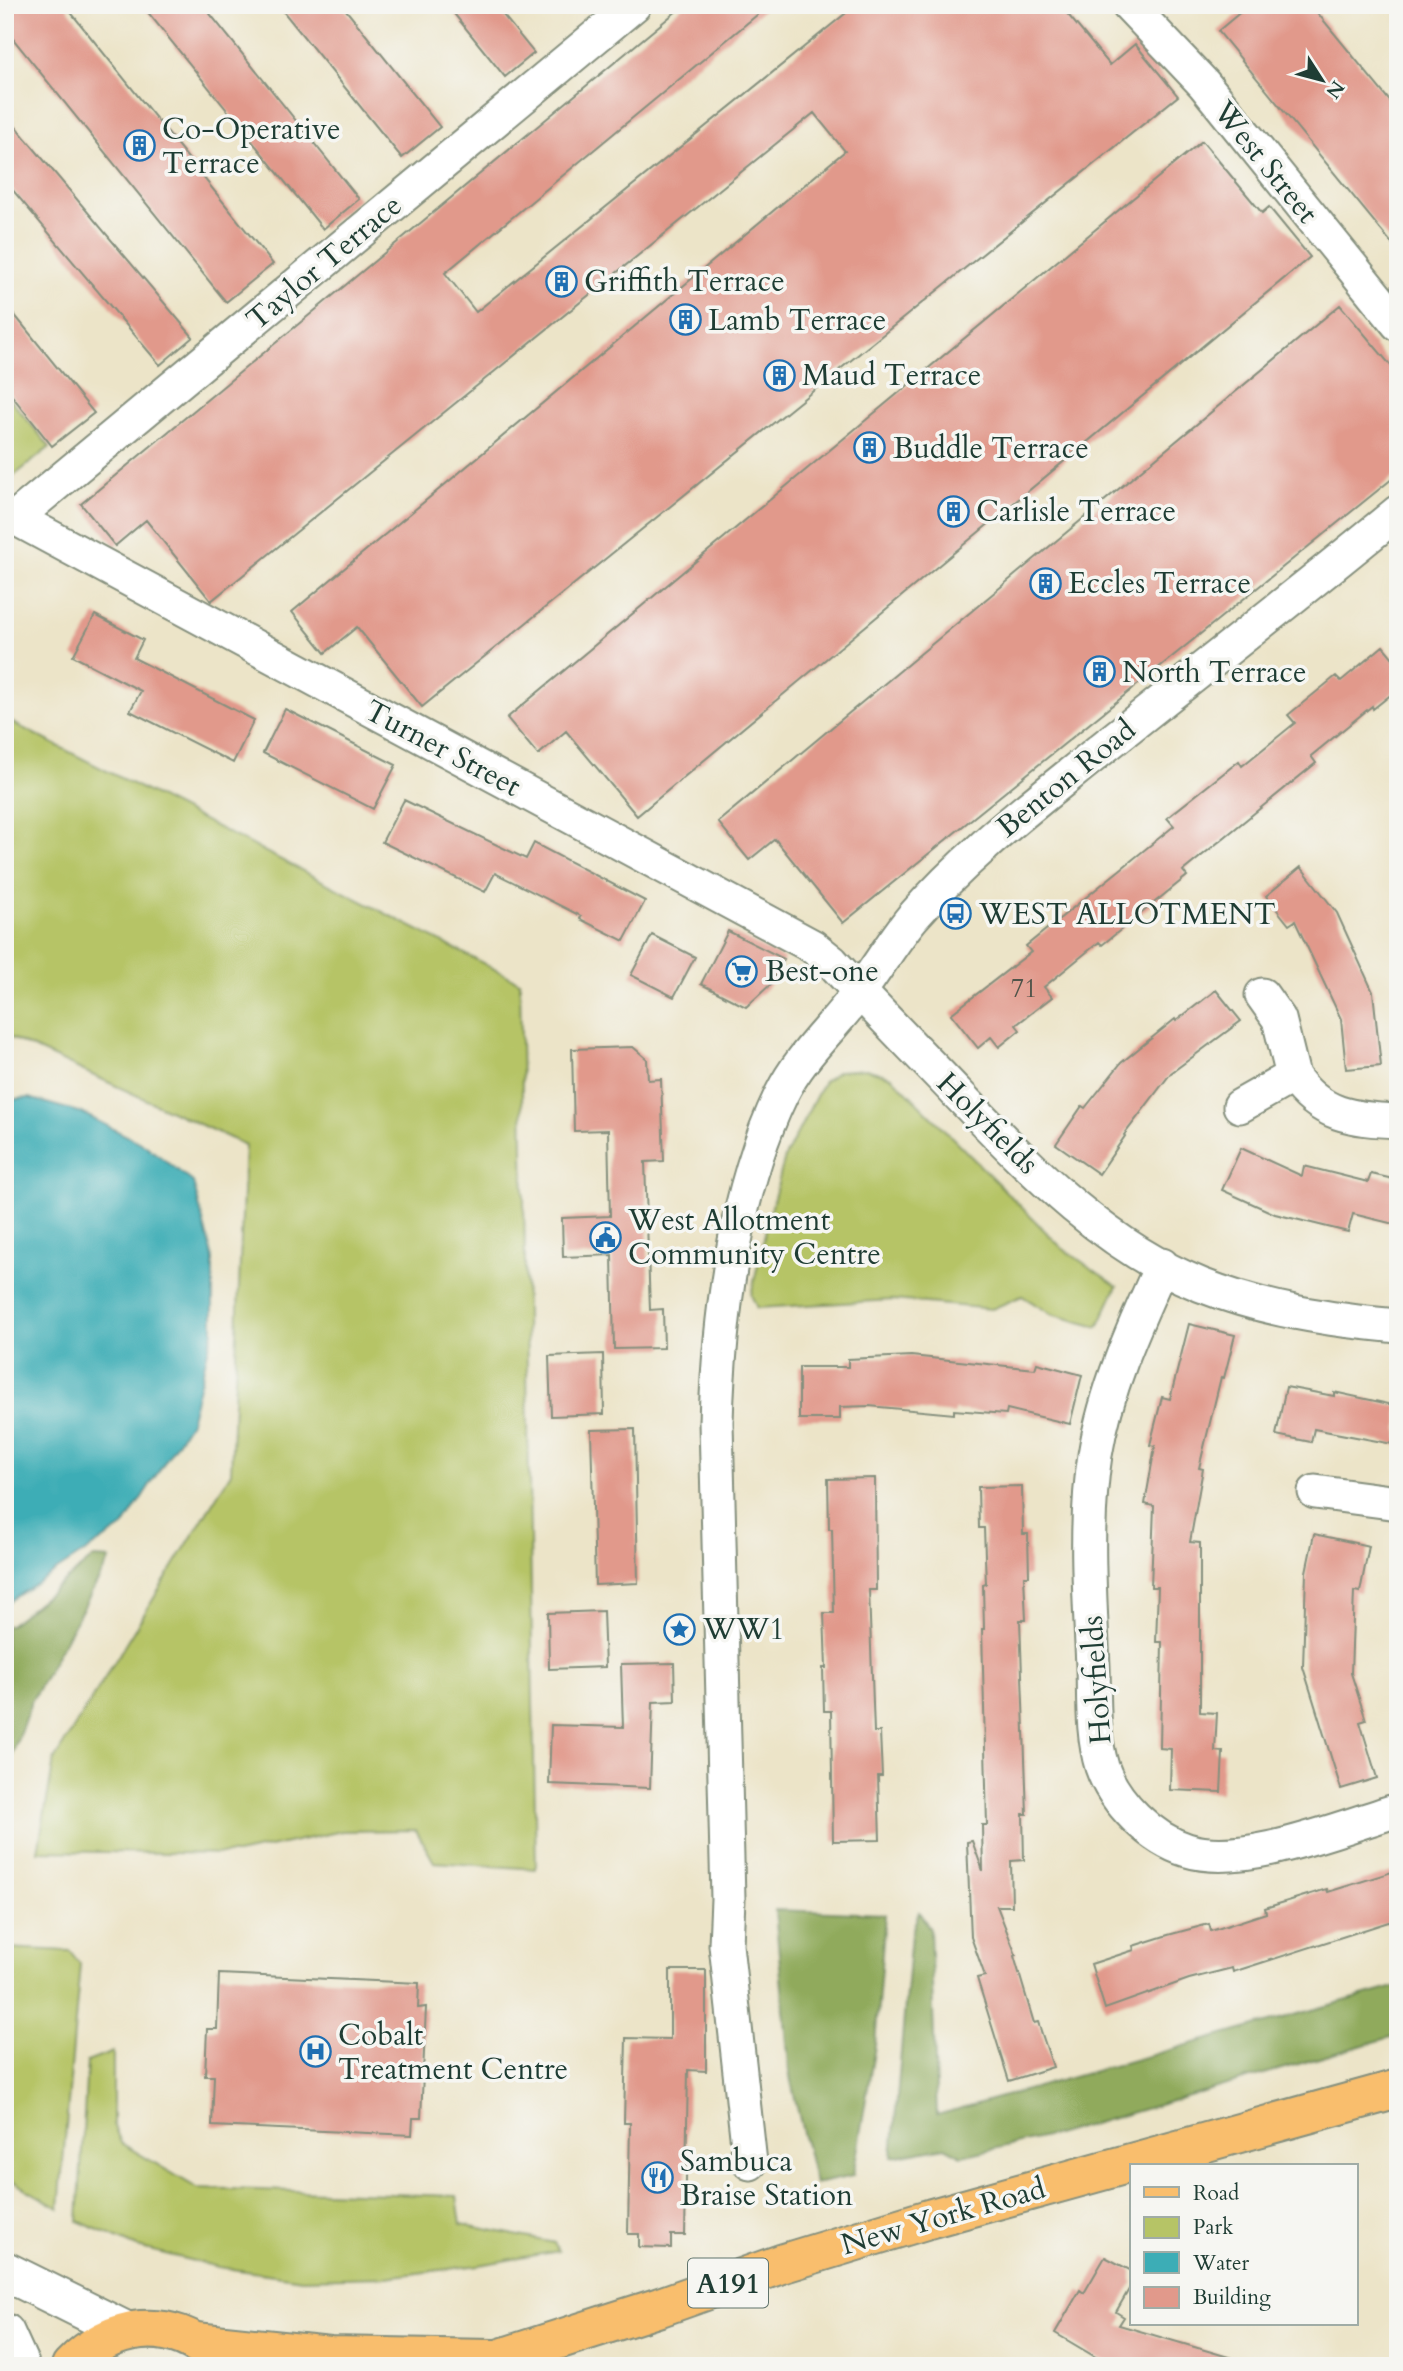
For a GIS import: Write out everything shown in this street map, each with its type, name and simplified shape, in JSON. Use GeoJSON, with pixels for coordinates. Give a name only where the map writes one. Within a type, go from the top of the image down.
{"type":"FeatureCollection","features":[{"type":"Feature","properties":{"kind":"main road","name":"New York Road"},"geometry":{"type":"LineString","coordinates":[[71,2366],[90,2348],[126,2331],[145,2328],[167,2331],[210,2354],[485,2362],[660,2307],[784,2263],[932,2218],[1398,2089]]}},
{"type":"Feature","properties":{"kind":"street","name":"Taylor Terrace"},"geometry":{"type":"LineString","coordinates":[[15,518],[634,5]]}},
{"type":"Feature","properties":{"kind":"street","name":"West Street"},"geometry":{"type":"LineString","coordinates":[[1129,5],[1204,84],[1398,324]]}},
{"type":"Feature","properties":{"kind":"street","name":"Benton Road"},"geometry":{"type":"LineString","coordinates":[[750,2163],[726,1945],[728,1899],[716,1422],[723,1316],[737,1235],[762,1142],[797,1065],[860,992],[884,954],[913,917],[981,846],[1398,512]]}},
{"type":"Feature","properties":{"kind":"street","name":"Turner Street"},"geometry":{"type":"LineString","coordinates":[[15,518],[812,946],[832,962],[860,992]]}},
{"type":"Feature","properties":{"kind":"street","name":"Holyfields"},"geometry":{"type":"LineString","coordinates":[[860,992],[1066,1201],[1100,1228],[1200,1284],[1247,1301],[1310,1315],[1398,1326]]}},
{"type":"Feature","properties":{"kind":"street"},"geometry":{"type":"LineString","coordinates":[[1262,995],[1279,1019],[1293,1076],[1305,1094],[1339,1114],[1363,1120],[1398,1121]]}},
{"type":"Feature","properties":{"kind":"street"},"geometry":{"type":"LineString","coordinates":[[1240,1106],[1293,1076]]}},
{"type":"Feature","properties":{"kind":"street","name":"Holyfields"},"geometry":{"type":"LineString","coordinates":[[1162,1265],[1124,1348],[1109,1395],[1096,1454],[1090,1503],[1090,1596],[1096,1737],[1102,1768],[1119,1798],[1139,1820],[1161,1837],[1186,1850],[1215,1855],[1283,1845],[1398,1810]]}},
{"type":"Feature","properties":{"kind":"street"},"geometry":{"type":"LineString","coordinates":[[1315,1492],[1398,1503]]}},
{"type":"Feature","properties":{"kind":"street"},"geometry":{"type":"LineString","coordinates":[[5,2271],[126,2331]]}},
{"type":"Feature","properties":{"kind":"street"},"geometry":{"type":"LineString","coordinates":[[5,2333],[20,2366]]}},
{"type":"Feature","properties":{"kind":"green space"},"geometry":{"type":"Polygon","coordinates":[[[5,393],[50,447],[5,483],[5,393]]]}},
{"type":"Feature","properties":{"kind":"green space"},"geometry":{"type":"Polygon","coordinates":[[[5,719],[520,982],[536,1869],[434,1862],[416,1830],[342,1831],[237,1854],[38,1851],[54,1760],[231,1473],[245,1145],[5,1035],[5,719]]]}},
{"type":"Feature","properties":{"kind":"green space"},"geometry":{"type":"Polygon","coordinates":[[[866,1069],[892,1077],[1062,1248],[1117,1286],[1098,1327],[1051,1314],[1022,1296],[992,1309],[893,1300],[757,1308],[751,1295],[785,1157],[824,1081],[839,1071],[866,1069]]]}},
{"type":"Feature","properties":{"kind":"green space"},"geometry":{"type":"Polygon","coordinates":[[[93,1558],[110,1559],[31,1702],[5,1775],[5,1626],[10,1625],[93,1558]]]}},
{"type":"Feature","properties":{"kind":"green space"},"geometry":{"type":"Polygon","coordinates":[[[775,1910],[885,1914],[875,2046],[853,2176],[815,2184],[790,2077],[775,1910]]]}},
{"type":"Feature","properties":{"kind":"green space"},"geometry":{"type":"Polygon","coordinates":[[[919,1912],[930,1929],[937,2115],[1398,1986],[1398,2035],[1055,2135],[962,2156],[945,2147],[892,2157],[911,1934],[919,1912]]]}},
{"type":"Feature","properties":{"kind":"green space"},"geometry":{"type":"Polygon","coordinates":[[[5,1948],[70,1951],[80,1964],[59,2208],[5,2177],[5,1948]]]}},
{"type":"Feature","properties":{"kind":"green space"},"geometry":{"type":"Polygon","coordinates":[[[113,2052],[113,2124],[121,2143],[197,2188],[457,2196],[461,2224],[554,2243],[559,2251],[387,2277],[302,2279],[218,2267],[137,2247],[78,2221],[87,2062],[113,2052]]]}},
{"type":"Feature","properties":{"kind":"water"},"geometry":{"type":"Polygon","coordinates":[[[29,1098],[82,1113],[145,1145],[193,1182],[213,1259],[213,1331],[190,1422],[123,1527],[5,1604],[5,1100],[29,1098]]]}},
{"type":"Feature","properties":{"kind":"building","name":"Co-Operative Terrace"},"geometry":{"type":"Polygon","coordinates":[[[5,5],[65,5],[273,264],[226,302],[5,29],[5,5]]]}},
{"type":"Feature","properties":{"kind":"building"},"geometry":{"type":"Polygon","coordinates":[[[142,5],[203,5],[359,199],[323,229],[142,5]]]}},
{"type":"Feature","properties":{"kind":"building"},"geometry":{"type":"Polygon","coordinates":[[[278,5],[342,5],[440,127],[402,158],[278,5]]]}},
{"type":"Feature","properties":{"kind":"building"},"geometry":{"type":"Polygon","coordinates":[[[447,5],[495,5],[534,53],[505,77],[447,5]]]}},
{"type":"Feature","properties":{"kind":"building"},"geometry":{"type":"Polygon","coordinates":[[[684,5],[769,5],[445,273],[476,312],[856,5],[1060,5],[1110,65],[1135,44],[1178,96],[422,707],[357,627],[325,653],[292,612],[845,151],[814,113],[211,601],[146,520],[115,546],[81,504],[684,5]]]}},
{"type":"Feature","properties":{"kind":"building"},"geometry":{"type":"Polygon","coordinates":[[[1249,5],[1311,5],[1398,111],[1398,251],[1218,31],[1249,5]]]}},
{"type":"Feature","properties":{"kind":"building","name":"Co-Operative Terrace"},"geometry":{"type":"Polygon","coordinates":[[[5,114],[193,337],[160,365],[5,181],[5,114]]]}},
{"type":"Feature","properties":{"kind":"building"},"geometry":{"type":"Polygon","coordinates":[[[1202,141],[1262,213],[1269,207],[1310,257],[637,816],[566,731],[538,755],[507,718],[1202,141]]]}},
{"type":"Feature","properties":{"kind":"building"},"geometry":{"type":"Polygon","coordinates":[[[5,303],[94,413],[52,446],[5,387],[5,303]]]}},
{"type":"Feature","properties":{"kind":"building"},"geometry":{"type":"Polygon","coordinates":[[[1340,305],[1398,374],[1398,474],[843,923],[775,839],[749,860],[718,822],[1340,305]]]}},
{"type":"Feature","properties":{"kind":"building"},"geometry":{"type":"Polygon","coordinates":[[[95,615],[143,640],[134,658],[254,720],[233,763],[130,711],[141,691],[73,656],[95,615]]]}},
{"type":"Feature","properties":{"kind":"building"},"geometry":{"type":"Polygon","coordinates":[[[1383,646],[1398,664],[1398,689],[1373,709],[1372,706],[1311,756],[1316,763],[1183,871],[1187,876],[1102,945],[1099,942],[1044,987],[1052,997],[1016,1025],[1020,1030],[999,1047],[991,1037],[978,1048],[951,1014],[1031,952],[1026,946],[1174,826],[1167,818],[1239,761],[1242,766],[1295,723],[1288,715],[1336,676],[1341,681],[1383,646]]]}},
{"type":"Feature","properties":{"kind":"building"},"geometry":{"type":"Polygon","coordinates":[[[285,709],[396,765],[373,809],[263,753],[285,709]]]}},
{"type":"Feature","properties":{"kind":"building"},"geometry":{"type":"Polygon","coordinates":[[[404,800],[526,859],[534,843],[645,901],[624,941],[495,873],[485,892],[382,842],[404,800]]]}},
{"type":"Feature","properties":{"kind":"building"},"geometry":{"type":"Polygon","coordinates":[[[1301,867],[1337,913],[1373,992],[1381,1066],[1346,1069],[1341,1019],[1295,921],[1289,925],[1266,896],[1301,867]]]}},
{"type":"Feature","properties":{"kind":"building","name":"Best-one"},"geometry":{"type":"Polygon","coordinates":[[[728,931],[784,959],[771,984],[746,1007],[701,984],[728,931]]]}},
{"type":"Feature","properties":{"kind":"building"},"geometry":{"type":"Polygon","coordinates":[[[652,935],[695,957],[674,997],[631,975],[652,935]]]}},
{"type":"Feature","properties":{"kind":"building"},"geometry":{"type":"Polygon","coordinates":[[[1216,990],[1241,1021],[1171,1073],[1124,1135],[1099,1174],[1056,1144],[1082,1106],[1085,1108],[1121,1063],[1216,990]]]}},
{"type":"Feature","properties":{"kind":"building"},"geometry":{"type":"Polygon","coordinates":[[[633,1047],[647,1059],[648,1080],[661,1079],[664,1161],[645,1162],[650,1310],[663,1309],[664,1348],[614,1349],[612,1255],[563,1257],[562,1218],[610,1216],[608,1130],[574,1131],[572,1049],[633,1047]]]}},
{"type":"Feature","properties":{"kind":"building"},"geometry":{"type":"Polygon","coordinates":[[[1241,1148],[1302,1176],[1304,1166],[1368,1182],[1371,1174],[1398,1180],[1398,1225],[1353,1214],[1348,1232],[1275,1214],[1222,1190],[1241,1148]]]}},
{"type":"Feature","properties":{"kind":"building"},"geometry":{"type":"Polygon","coordinates":[[[1189,1324],[1235,1335],[1224,1378],[1221,1377],[1199,1468],[1203,1469],[1190,1542],[1200,1543],[1200,1712],[1217,1713],[1215,1751],[1223,1752],[1221,1792],[1170,1790],[1171,1749],[1160,1748],[1162,1642],[1156,1642],[1158,1587],[1151,1587],[1154,1506],[1145,1504],[1155,1446],[1150,1445],[1162,1397],[1170,1399],[1189,1324]]]}},
{"type":"Feature","properties":{"kind":"building"},"geometry":{"type":"Polygon","coordinates":[[[603,1354],[604,1414],[551,1416],[549,1356],[603,1354]]]}},
{"type":"Feature","properties":{"kind":"building"},"geometry":{"type":"Polygon","coordinates":[[[911,1356],[1035,1369],[1037,1363],[1082,1375],[1070,1424],[1007,1409],[1006,1414],[954,1410],[954,1414],[869,1406],[840,1407],[840,1419],[799,1419],[799,1367],[848,1367],[848,1359],[911,1356]]]}},
{"type":"Feature","properties":{"kind":"building"},"geometry":{"type":"Polygon","coordinates":[[[1286,1387],[1334,1396],[1334,1392],[1398,1406],[1398,1445],[1314,1429],[1311,1442],[1276,1435],[1286,1387]]]}},
{"type":"Feature","properties":{"kind":"building"},"geometry":{"type":"Polygon","coordinates":[[[635,1429],[638,1583],[595,1585],[591,1430],[635,1429]]]}},
{"type":"Feature","properties":{"kind":"building"},"geometry":{"type":"Polygon","coordinates":[[[875,1478],[876,1590],[869,1590],[874,1732],[880,1732],[882,1776],[878,1776],[880,1840],[833,1841],[831,1711],[824,1711],[823,1668],[826,1668],[824,1613],[834,1613],[828,1479],[875,1478]]]}},
{"type":"Feature","properties":{"kind":"building"},"geometry":{"type":"Polygon","coordinates":[[[1022,1486],[1023,1534],[1028,1534],[1029,1576],[1024,1576],[1026,1620],[1020,1620],[1027,1814],[1023,1814],[1024,1860],[1011,1861],[1012,1906],[997,1906],[1016,1955],[1014,1956],[1034,2023],[1038,2022],[1053,2067],[1009,2081],[977,1978],[985,1976],[971,1937],[967,1842],[972,1841],[983,1871],[982,1825],[987,1825],[982,1629],[983,1585],[986,1584],[984,1528],[979,1528],[978,1487],[1022,1486]]]}},
{"type":"Feature","properties":{"kind":"building"},"geometry":{"type":"Polygon","coordinates":[[[1314,1534],[1369,1546],[1360,1592],[1354,1591],[1351,1673],[1366,1720],[1360,1722],[1377,1778],[1341,1789],[1303,1667],[1306,1572],[1314,1534]]]}},
{"type":"Feature","properties":{"kind":"building"},"geometry":{"type":"Polygon","coordinates":[[[603,1611],[605,1667],[549,1669],[548,1613],[603,1611]]]}},
{"type":"Feature","properties":{"kind":"building"},"geometry":{"type":"Polygon","coordinates":[[[674,1663],[675,1701],[653,1702],[650,1788],[549,1784],[551,1725],[623,1727],[621,1664],[674,1663]]]}},
{"type":"Feature","properties":{"kind":"building"},"geometry":{"type":"Polygon","coordinates":[[[1398,1870],[1398,1919],[1233,1972],[1232,1968],[1189,1979],[1105,2009],[1091,1964],[1168,1935],[1209,1924],[1211,1931],[1266,1913],[1265,1908],[1398,1870]]]}},
{"type":"Feature","properties":{"kind":"building","name":"Sambuca Braise Station"},"geometry":{"type":"Polygon","coordinates":[[[670,1970],[706,1970],[706,2071],[688,2070],[685,2235],[671,2235],[671,2248],[639,2247],[639,2234],[628,2234],[630,2123],[624,2123],[626,2038],[670,2039],[670,1970]]]}},
{"type":"Feature","properties":{"kind":"building","name":"Cobalt Treatment Centre"},"geometry":{"type":"Polygon","coordinates":[[[219,1974],[419,1983],[418,2008],[426,2007],[421,2118],[413,2118],[412,2135],[212,2126],[214,2076],[205,2076],[207,2029],[217,2029],[219,1974]]]}},
{"type":"Feature","properties":{"kind":"building"},"geometry":{"type":"Polygon","coordinates":[[[1105,2257],[1130,2270],[1130,2288],[1116,2312],[1124,2317],[1119,2325],[1232,2358],[1231,2366],[1126,2366],[1099,2359],[1055,2333],[1080,2290],[1084,2293],[1105,2257]]]}},
{"type":"Feature","properties":{"kind":"place","name":"Co-Operative Terrace"},"geometry":{"type":"Point","coordinates":[139,146]}},
{"type":"Feature","properties":{"kind":"place","name":"Griffith Terrace"},"geometry":{"type":"Point","coordinates":[561,281]}},
{"type":"Feature","properties":{"kind":"place","name":"Lamb Terrace"},"geometry":{"type":"Point","coordinates":[685,320]}},
{"type":"Feature","properties":{"kind":"place","name":"Maud Terrace"},"geometry":{"type":"Point","coordinates":[779,375]}},
{"type":"Feature","properties":{"kind":"place","name":"Buddle Terrace"},"geometry":{"type":"Point","coordinates":[870,448]}},
{"type":"Feature","properties":{"kind":"place","name":"Carlisle Terrace"},"geometry":{"type":"Point","coordinates":[953,511]}},
{"type":"Feature","properties":{"kind":"place","name":"Eccles Terrace"},"geometry":{"type":"Point","coordinates":[1045,583]}},
{"type":"Feature","properties":{"kind":"place","name":"North Terrace"},"geometry":{"type":"Point","coordinates":[1099,672]}},
{"type":"Feature","properties":{"kind":"place","name":"WEST ALLOTMENT"},"geometry":{"type":"Point","coordinates":[956,914]}},
{"type":"Feature","properties":{"kind":"place","name":"Best-one"},"geometry":{"type":"Point","coordinates":[742,971]}},
{"type":"Feature","properties":{"kind":"place","name":"West Allotment Community Centre"},"geometry":{"type":"Point","coordinates":[605,1237]}},
{"type":"Feature","properties":{"kind":"place","name":"WW1"},"geometry":{"type":"Point","coordinates":[680,1629]}},
{"type":"Feature","properties":{"kind":"place","name":"Cobalt Treatment Centre"},"geometry":{"type":"Point","coordinates":[315,2052]}},
{"type":"Feature","properties":{"kind":"place","name":"Sambuca Braise Station"},"geometry":{"type":"Point","coordinates":[657,2178]}}]}
